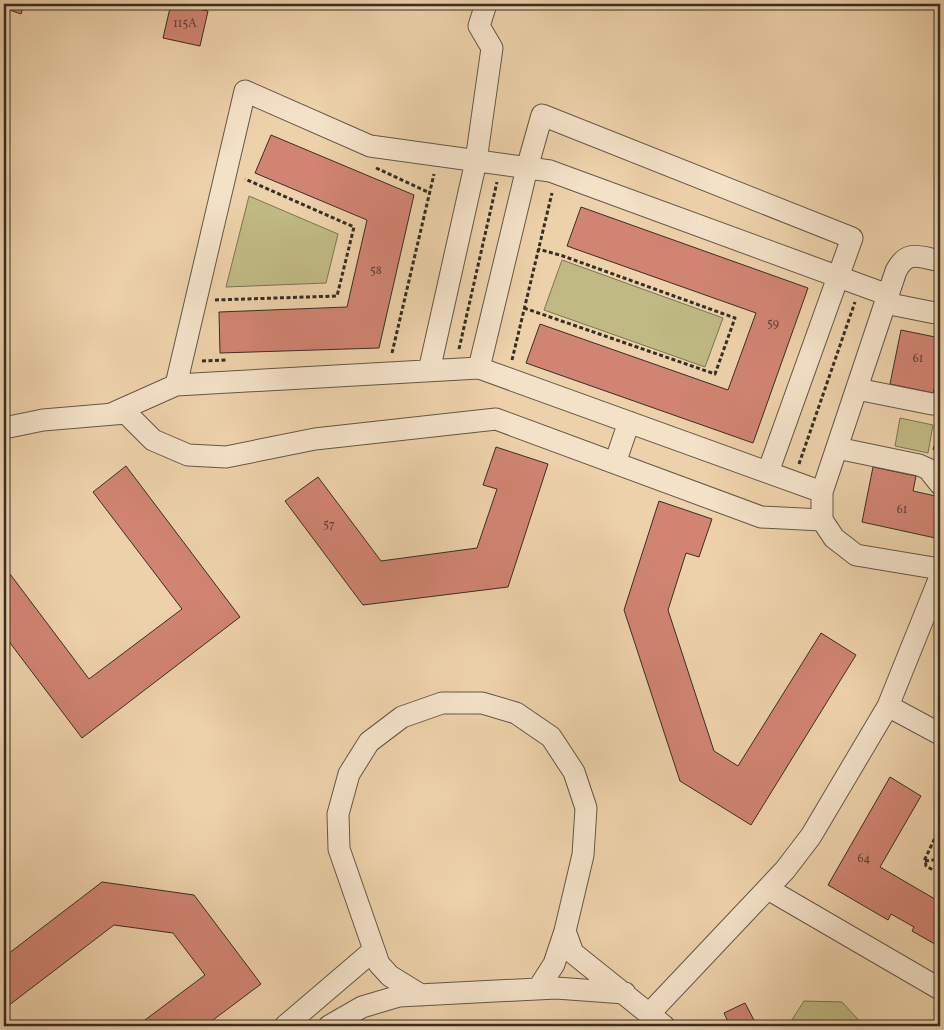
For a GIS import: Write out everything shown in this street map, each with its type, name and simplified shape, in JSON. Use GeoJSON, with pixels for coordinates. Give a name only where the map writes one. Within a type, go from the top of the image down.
{"type":"FeatureCollection","features":[{"type":"Feature","properties":{"kind":"street"},"geometry":{"type":"LineString","coordinates":[[429,371],[474,169],[492,48],[479,26],[486,4]]}},
{"type":"Feature","properties":{"kind":"street"},"geometry":{"type":"LineString","coordinates":[[176,385],[245,91],[370,146],[474,169],[526,176],[550,171],[862,286],[887,299],[940,314]]}},
{"type":"Feature","properties":{"kind":"street"},"geometry":{"type":"LineString","coordinates":[[479,368],[542,116],[852,238],[768,472]]}},
{"type":"Feature","properties":{"kind":"street"},"geometry":{"type":"LineString","coordinates":[[940,261],[910,256],[901,261],[822,492],[822,520],[834,538],[856,555],[940,569]]}},
{"type":"Feature","properties":{"kind":"street"},"geometry":{"type":"LineString","coordinates":[[111,414],[176,385],[456,371],[479,368],[822,492]]}},
{"type":"Feature","properties":{"kind":"street"},"geometry":{"type":"LineString","coordinates":[[857,389],[940,404]]}},
{"type":"Feature","properties":{"kind":"street"},"geometry":{"type":"LineString","coordinates":[[4,428],[43,420],[126,413],[153,440],[188,455],[226,457],[315,440],[496,419],[761,518],[822,520]]}},
{"type":"Feature","properties":{"kind":"street"},"geometry":{"type":"LineString","coordinates":[[614,463],[629,422]]}},
{"type":"Feature","properties":{"kind":"street"},"geometry":{"type":"LineString","coordinates":[[837,448],[919,465],[935,478]]}},
{"type":"Feature","properties":{"kind":"street"},"geometry":{"type":"LineString","coordinates":[[565,931],[573,953],[656,1020],[785,870],[811,836],[888,706],[940,577]]}},
{"type":"Feature","properties":{"kind":"street"},"geometry":{"type":"LineString","coordinates":[[421,995],[390,976],[379,964],[339,849],[338,814],[348,774],[369,742],[402,716],[442,703],[482,703],[516,713],[551,737],[574,772],[586,808],[583,855],[565,931],[554,964],[538,989]]}},
{"type":"Feature","properties":{"kind":"street"},"geometry":{"type":"LineString","coordinates":[[888,706],[940,734]]}},
{"type":"Feature","properties":{"kind":"street"},"geometry":{"type":"LineString","coordinates":[[768,889],[940,989]]}},
{"type":"Feature","properties":{"kind":"street"},"geometry":{"type":"LineString","coordinates":[[286,1026],[374,950]]}},
{"type":"Feature","properties":{"kind":"street"},"geometry":{"type":"LineString","coordinates":[[329,1026],[362,1007],[399,996],[538,989],[581,989],[625,994]]}},
{"type":"Feature","properties":{"kind":"path"},"geometry":{"type":"LineString","coordinates":[[474,169],[497,181],[526,176],[553,187],[511,364]]}},
{"type":"Feature","properties":{"kind":"path"},"geometry":{"type":"LineString","coordinates":[[392,354],[434,173]]}},
{"type":"Feature","properties":{"kind":"path"},"geometry":{"type":"LineString","coordinates":[[212,300],[337,296],[354,227],[244,179]]}},
{"type":"Feature","properties":{"kind":"path"},"geometry":{"type":"LineString","coordinates":[[456,371],[497,181]]}},
{"type":"Feature","properties":{"kind":"path"},"geometry":{"type":"LineString","coordinates":[[524,308],[715,374],[734,318],[563,256],[538,249]]}},
{"type":"Feature","properties":{"kind":"path"},"geometry":{"type":"LineString","coordinates":[[793,481],[862,286]]}},
{"type":"Feature","properties":{"kind":"path"},"geometry":{"type":"LineString","coordinates":[[182,362],[236,360]]}},
{"type":"Feature","properties":{"kind":"path"},"geometry":{"type":"LineString","coordinates":[[935,478],[940,422]]}},
{"type":"Feature","properties":{"kind":"path"},"geometry":{"type":"LineString","coordinates":[[940,827],[927,852],[925,861],[926,866],[940,874]]}},
{"type":"Feature","properties":{"kind":"path"},"geometry":{"type":"LineString","coordinates":[[925,861],[940,859]]}},
{"type":"Feature","properties":{"kind":"shaded area"},"geometry":{"type":"Polygon","coordinates":[[[249,196],[338,234],[326,283],[226,287],[249,196]]]}},
{"type":"Feature","properties":{"kind":"shaded area"},"geometry":{"type":"Polygon","coordinates":[[[562,260],[723,318],[705,367],[544,310],[562,260]]]}},
{"type":"Feature","properties":{"kind":"shaded area"},"geometry":{"type":"Polygon","coordinates":[[[900,418],[933,425],[928,453],[895,446],[900,418]]]}},
{"type":"Feature","properties":{"kind":"shaded area"},"geometry":{"type":"Polygon","coordinates":[[[804,1001],[842,1002],[864,1026],[788,1026],[804,1001]]]}},
{"type":"Feature","properties":{"kind":"building"},"geometry":{"type":"Polygon","coordinates":[[[4,4],[24,4],[21,14],[4,8],[4,4]]]}},
{"type":"Feature","properties":{"kind":"building"},"geometry":{"type":"Polygon","coordinates":[[[179,4],[199,4],[198,9],[208,11],[200,46],[163,38],[170,8],[178,8],[179,4]]]}},
{"type":"Feature","properties":{"kind":"building"},"geometry":{"type":"Polygon","coordinates":[[[271,135],[414,195],[379,348],[220,353],[219,312],[347,307],[367,220],[255,173],[271,135]]]}},
{"type":"Feature","properties":{"kind":"building"},"geometry":{"type":"Polygon","coordinates":[[[581,207],[808,288],[753,443],[526,363],[540,324],[728,390],[756,313],[567,246],[581,207]]]}},
{"type":"Feature","properties":{"kind":"building"},"geometry":{"type":"Polygon","coordinates":[[[901,330],[940,338],[940,382],[936,381],[933,393],[890,384],[901,330]]]}},
{"type":"Feature","properties":{"kind":"building"},"geometry":{"type":"Polygon","coordinates":[[[496,447],[548,464],[508,587],[363,605],[285,501],[318,477],[381,561],[477,548],[497,489],[483,485],[496,447]]]}},
{"type":"Feature","properties":{"kind":"building"},"geometry":{"type":"Polygon","coordinates":[[[126,466],[240,617],[82,738],[4,635],[4,566],[89,679],[182,609],[93,492],[126,466]]]}},
{"type":"Feature","properties":{"kind":"building"},"geometry":{"type":"Polygon","coordinates":[[[873,467],[916,476],[913,491],[940,497],[940,539],[862,522],[873,467]]]}},
{"type":"Feature","properties":{"kind":"building"},"geometry":{"type":"Polygon","coordinates":[[[659,501],[712,519],[699,557],[686,553],[668,610],[714,751],[738,766],[821,633],[856,655],[751,825],[680,781],[624,610],[659,501]]]}},
{"type":"Feature","properties":{"kind":"building"},"geometry":{"type":"Polygon","coordinates":[[[940,666],[940,679],[935,676],[940,666]]]}},
{"type":"Feature","properties":{"kind":"building"},"geometry":{"type":"Polygon","coordinates":[[[940,679],[940,697],[935,695],[938,690],[935,689],[940,679]]]}},
{"type":"Feature","properties":{"kind":"building"},"geometry":{"type":"Polygon","coordinates":[[[890,777],[921,796],[880,867],[940,902],[940,947],[912,931],[914,927],[891,914],[888,920],[828,885],[890,777]]]}},
{"type":"Feature","properties":{"kind":"building"},"geometry":{"type":"Polygon","coordinates":[[[102,882],[194,895],[261,984],[205,1026],[137,1026],[205,975],[173,933],[114,925],[4,1009],[4,957],[102,882]]]}},
{"type":"Feature","properties":{"kind":"building"},"geometry":{"type":"Polygon","coordinates":[[[745,1003],[757,1026],[730,1026],[724,1013],[745,1003]]]}}]}
